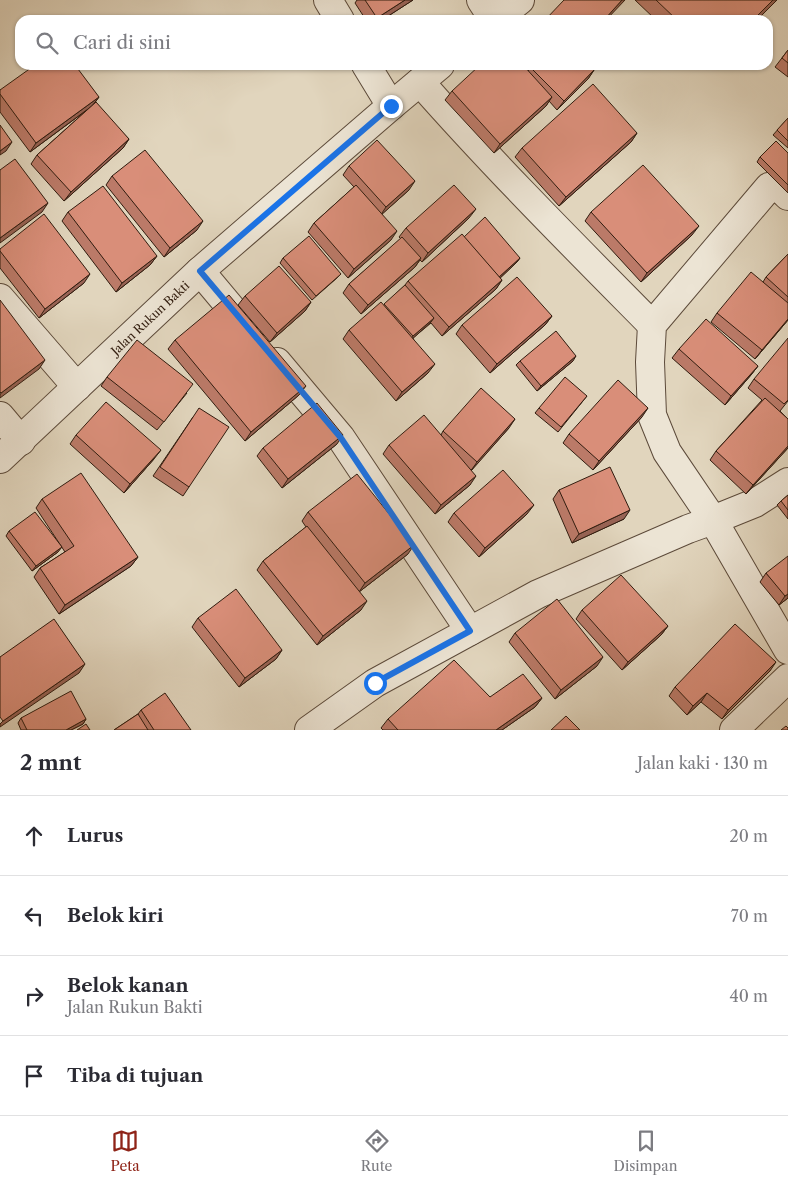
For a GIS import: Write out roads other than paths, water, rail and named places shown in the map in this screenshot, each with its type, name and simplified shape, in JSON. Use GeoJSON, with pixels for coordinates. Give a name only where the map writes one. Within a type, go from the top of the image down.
{"type":"FeatureCollection","features":[{"type":"Feature","properties":{"kind":"street"},"geometry":{"type":"LineString","coordinates":[[328,0],[337,15]]}},
{"type":"Feature","properties":{"kind":"street"},"geometry":{"type":"LineString","coordinates":[[481,0],[492,15]]}},
{"type":"Feature","properties":{"kind":"street"},"geometry":{"type":"LineString","coordinates":[[501,15],[520,0]]}},
{"type":"Feature","properties":{"kind":"street"},"geometry":{"type":"LineString","coordinates":[[369,70],[391,106]]}},
{"type":"Feature","properties":{"kind":"street"},"geometry":{"type":"LineString","coordinates":[[430,73],[453,119],[534,206],[652,325]]}},
{"type":"Feature","properties":{"kind":"street","name":"Jalan Rukun Bakti"},"geometry":{"type":"LineString","coordinates":[[0,459],[200,271],[430,73]]}},
{"type":"Feature","properties":{"kind":"street"},"geometry":{"type":"LineString","coordinates":[[788,196],[776,186],[769,187],[652,325],[650,362],[652,415],[667,452],[714,520],[788,650]]}},
{"type":"Feature","properties":{"kind":"street"},"geometry":{"type":"LineString","coordinates":[[200,271],[341,438],[470,631]]}},
{"type":"Feature","properties":{"kind":"street"},"geometry":{"type":"LineString","coordinates":[[0,298],[77,387]]}},
{"type":"Feature","properties":{"kind":"street"},"geometry":{"type":"LineString","coordinates":[[0,416],[20,441]]}},
{"type":"Feature","properties":{"kind":"street"},"geometry":{"type":"LineString","coordinates":[[309,730],[375,683],[538,594],[755,503],[788,482]]}},
{"type":"Feature","properties":{"kind":"street"},"geometry":{"type":"LineString","coordinates":[[734,730],[788,678]]}}]}
